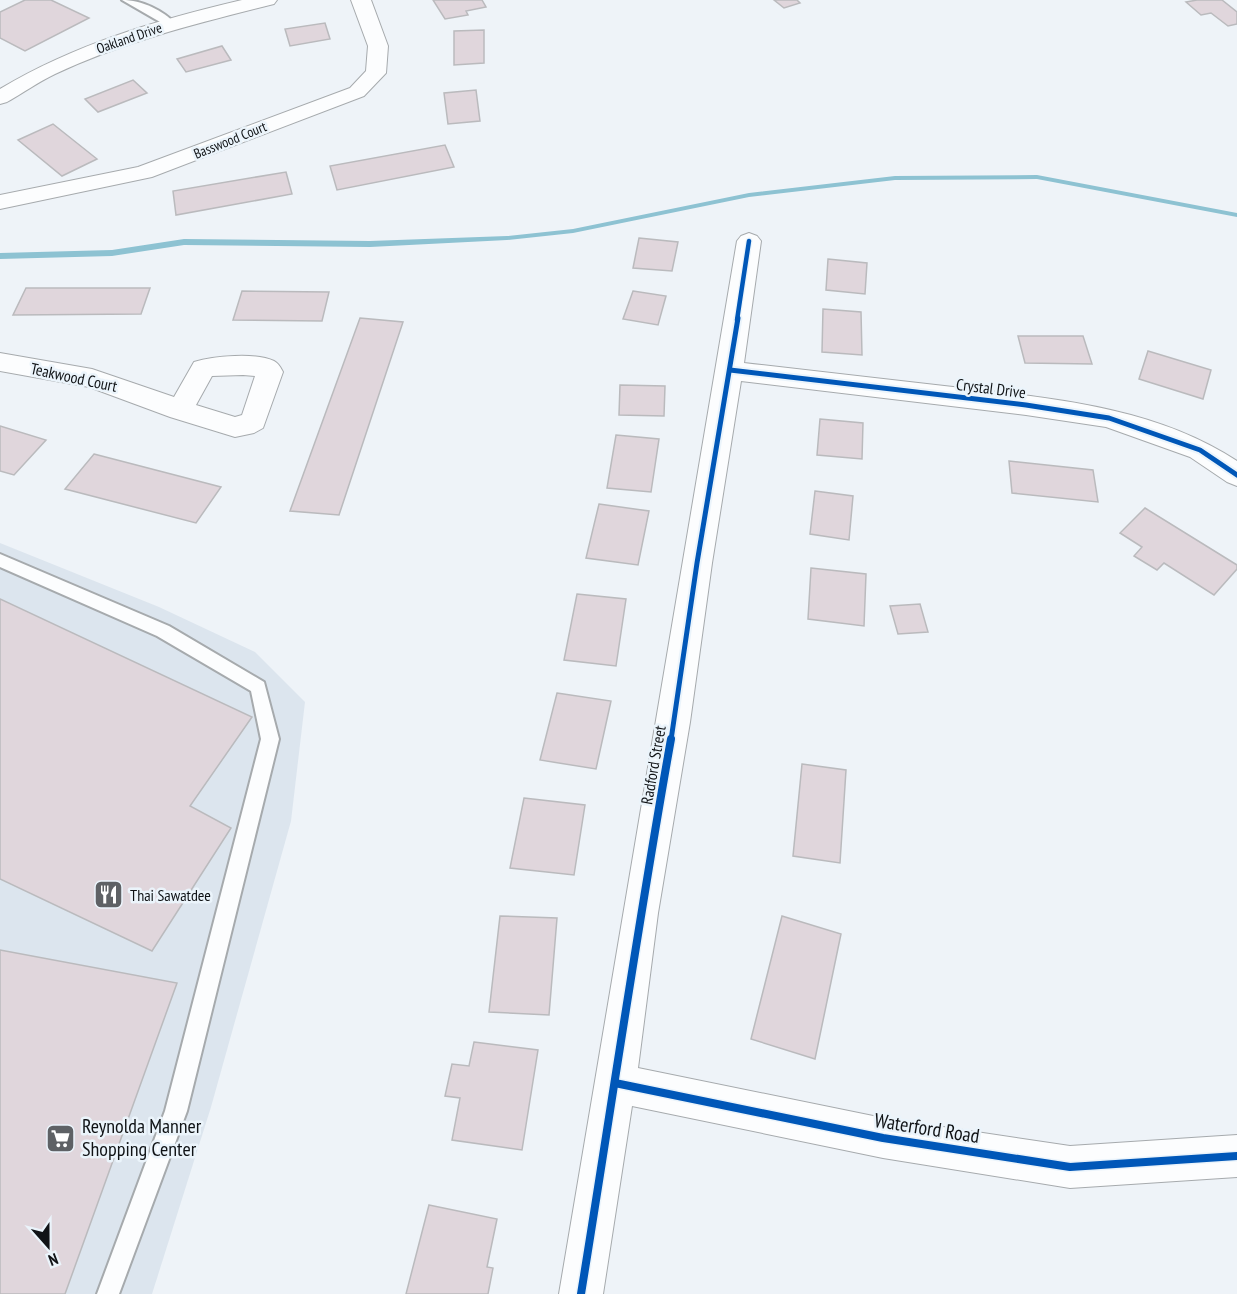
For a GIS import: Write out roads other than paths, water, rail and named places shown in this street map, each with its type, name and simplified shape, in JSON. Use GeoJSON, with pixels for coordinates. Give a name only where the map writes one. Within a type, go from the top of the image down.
{"type":"FeatureCollection","features":[{"type":"Feature","properties":{"kind":"street","name":"Oakland Drive"},"geometry":{"type":"LineString","coordinates":[[0,98],[57,66],[118,39],[267,0]]}},
{"type":"Feature","properties":{"kind":"street","name":"Basswood Court"},"geometry":{"type":"LineString","coordinates":[[0,202],[144,172],[357,92],[376,73],[378,46],[361,0]]}},
{"type":"Feature","properties":{"kind":"street","name":"Radford Street"},"geometry":{"type":"LineString","coordinates":[[581,1294],[629,1001],[640,913],[674,722],[730,370],[748,241]]}},
{"type":"Feature","properties":{"kind":"street","name":"Teakwood Court"},"geometry":{"type":"LineString","coordinates":[[0,362],[92,378],[180,410]]}},
{"type":"Feature","properties":{"kind":"street","name":"Crystal Drive"},"geometry":{"type":"LineString","coordinates":[[730,370],[1026,405],[1109,418],[1200,450],[1237,475]]}},
{"type":"Feature","properties":{"kind":"street","name":"Waterford Road"},"geometry":{"type":"LineString","coordinates":[[615,1083],[883,1138],[1070,1167],[1237,1156]]}},
{"type":"Feature","properties":{"kind":"lane"},"geometry":{"type":"LineString","coordinates":[[127,0],[148,9],[171,24]]}},
{"type":"Feature","properties":{"kind":"lane"},"geometry":{"type":"LineString","coordinates":[[0,560],[163,631],[258,687],[270,739],[176,1111],[108,1294]]}},
{"type":"Feature","properties":{"kind":"waterway"},"geometry":{"type":"LineString","coordinates":[[0,256],[112,253],[184,242],[370,244],[507,238],[573,231],[749,195],[895,178],[1037,177],[1237,215]]}},
{"type":"Feature","properties":{"kind":"place","name":"Thai Sawatdee"},"geometry":{"type":"Point","coordinates":[109,895]}},
{"type":"Feature","properties":{"kind":"place","name":"Reynolda Manner Shopping Center"},"geometry":{"type":"Point","coordinates":[61,1138]}}]}
